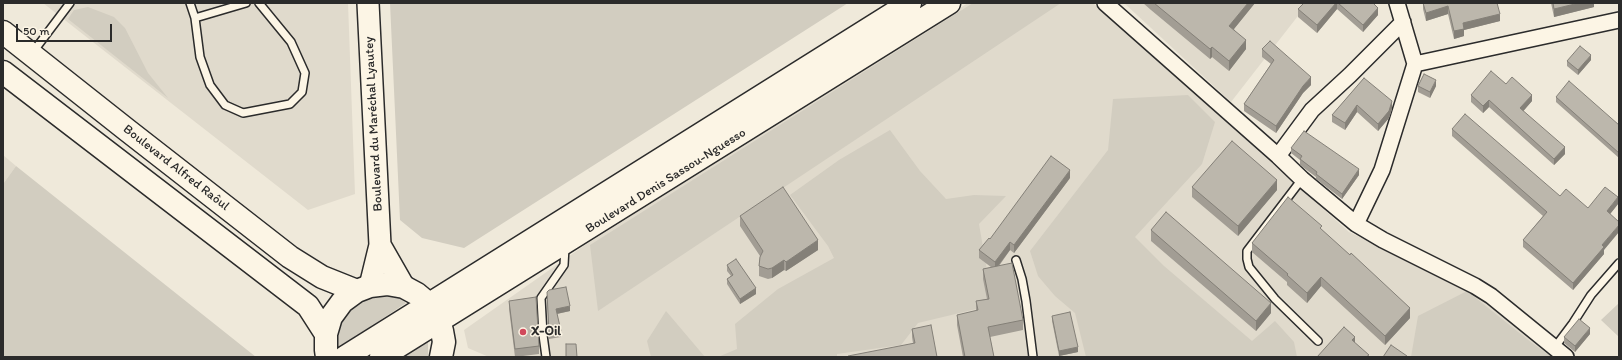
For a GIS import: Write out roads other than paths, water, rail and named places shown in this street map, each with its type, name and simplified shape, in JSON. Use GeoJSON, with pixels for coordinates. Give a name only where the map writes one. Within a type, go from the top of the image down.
{"type":"FeatureCollection","features":[{"type":"Feature","properties":{"kind":"main road","name":"Boulevard du Maréchal Lyautey"},"geometry":{"type":"LineString","coordinates":[[363,288],[380,245],[368,3]]}},
{"type":"Feature","properties":{"kind":"main road","name":"Boulevard Denis Sassou-Nguesso"},"geometry":{"type":"LineString","coordinates":[[381,357],[434,313],[910,3]]}},
{"type":"Feature","properties":{"kind":"main road","name":"Boulevard Denis Sassou-Nguesso"},"geometry":{"type":"LineString","coordinates":[[345,357],[434,313],[565,244],[949,3]]}},
{"type":"Feature","properties":{"kind":"main road","name":"Boulevard Alfred Raôul"},"geometry":{"type":"LineString","coordinates":[[3,32],[290,256],[322,277],[363,288]]}},
{"type":"Feature","properties":{"kind":"main road"},"geometry":{"type":"LineString","coordinates":[[3,72],[308,306],[326,334]]}},
{"type":"Feature","properties":{"kind":"main road","name":"Boulevard du Maréchal Lyautey"},"geometry":{"type":"LineString","coordinates":[[380,245],[404,287]]}},
{"type":"Feature","properties":{"kind":"main road"},"geometry":{"type":"LineString","coordinates":[[327,357],[326,334],[331,317],[342,302],[363,288],[387,284],[404,287],[417,294],[434,313],[446,352]]}},
{"type":"Feature","properties":{"kind":"street"},"geometry":{"type":"LineString","coordinates":[[1105,3],[1302,179],[1356,224],[1383,240],[1476,286],[1491,296],[1566,357]]}},
{"type":"Feature","properties":{"kind":"street"},"geometry":{"type":"LineString","coordinates":[[1356,224],[1382,170],[1415,64],[1397,3]]}},
{"type":"Feature","properties":{"kind":"street"},"geometry":{"type":"LineString","coordinates":[[1415,64],[1619,20]]}},
{"type":"Feature","properties":{"kind":"street"},"geometry":{"type":"LineString","coordinates":[[1278,156],[1312,110],[1350,75],[1403,22]]}},
{"type":"Feature","properties":{"kind":"lane"},"geometry":{"type":"LineString","coordinates":[[32,54],[70,3]]}},
{"type":"Feature","properties":{"kind":"lane"},"geometry":{"type":"LineString","coordinates":[[190,3],[194,18],[200,57],[210,85],[225,105],[243,113],[290,104],[302,92],[305,73],[291,42],[260,3]]}},
{"type":"Feature","properties":{"kind":"lane"},"geometry":{"type":"LineString","coordinates":[[194,18],[246,3]]}},
{"type":"Feature","properties":{"kind":"lane"},"geometry":{"type":"LineString","coordinates":[[1302,179],[1247,251],[1246,259],[1249,267],[1275,299],[1318,341]]}},
{"type":"Feature","properties":{"kind":"lane"},"geometry":{"type":"LineString","coordinates":[[546,357],[542,328],[541,298],[564,265],[565,244]]}},
{"type":"Feature","properties":{"kind":"lane"},"geometry":{"type":"LineString","coordinates":[[1016,260],[1022,279],[1026,301],[1033,356]]}},
{"type":"Feature","properties":{"kind":"lane"},"geometry":{"type":"LineString","coordinates":[[1554,347],[1573,323],[1591,295],[1619,263]]}},
{"type":"Feature","properties":{"kind":"place","name":"X-Oil"},"geometry":{"type":"Point","coordinates":[523,332]}}]}
